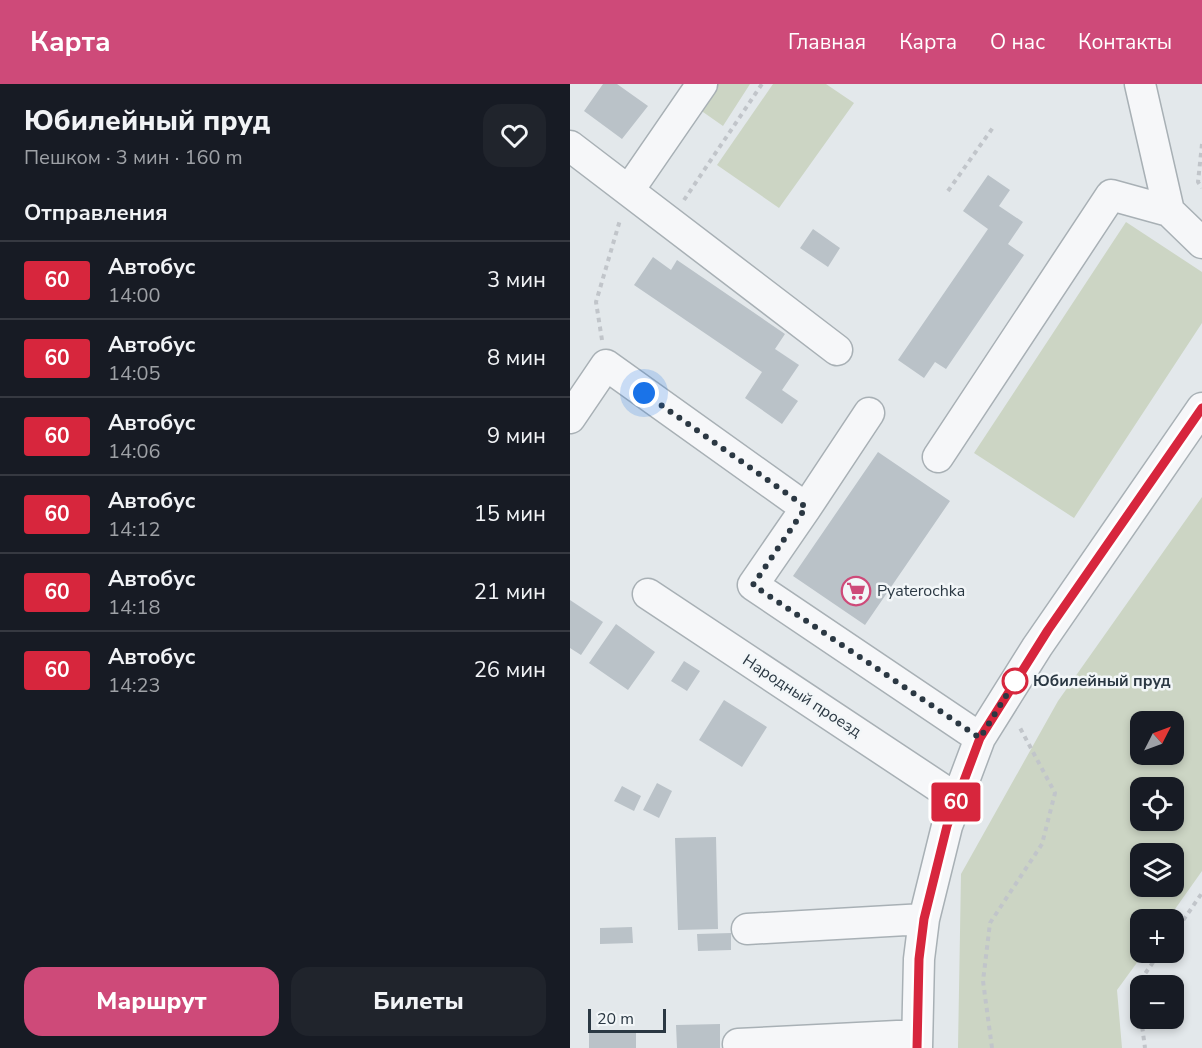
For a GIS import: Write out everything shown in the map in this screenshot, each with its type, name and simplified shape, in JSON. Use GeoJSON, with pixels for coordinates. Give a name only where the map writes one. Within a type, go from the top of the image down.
{"type":"FeatureCollection","features":[{"type":"Feature","properties":{"kind":"street"},"geometry":{"type":"LineString","coordinates":[[629,190],[702,84]]}},
{"type":"Feature","properties":{"kind":"street"},"geometry":{"type":"LineString","coordinates":[[1140,84],[1169,211]]}},
{"type":"Feature","properties":{"kind":"street"},"geometry":{"type":"LineString","coordinates":[[570,146],[837,350]]}},
{"type":"Feature","properties":{"kind":"street"},"geometry":{"type":"LineString","coordinates":[[938,458],[1111,195],[1169,211],[1202,243]]}},
{"type":"Feature","properties":{"kind":"street"},"geometry":{"type":"LineString","coordinates":[[570,418],[606,365],[806,507]]}},
{"type":"Feature","properties":{"kind":"street"},"geometry":{"type":"LineString","coordinates":[[738,1044],[917,1042],[919,959],[933,873],[980,738],[1094,562],[1202,408]]}},
{"type":"Feature","properties":{"kind":"street"},"geometry":{"type":"LineString","coordinates":[[869,413],[753,585],[980,738]]}},
{"type":"Feature","properties":{"kind":"street","name":"Народный проезд"},"geometry":{"type":"LineString","coordinates":[[648,594],[957,799]]}},
{"type":"Feature","properties":{"kind":"street"},"geometry":{"type":"LineString","coordinates":[[747,929],[924,919]]}},
{"type":"Feature","properties":{"kind":"path"},"geometry":{"type":"LineString","coordinates":[[670,221],[762,84]]}},
{"type":"Feature","properties":{"kind":"path"},"geometry":{"type":"LineString","coordinates":[[948,191],[994,126]]}},
{"type":"Feature","properties":{"kind":"path"},"geometry":{"type":"LineString","coordinates":[[1202,144],[1198,182],[1202,188]]}},
{"type":"Feature","properties":{"kind":"path"},"geometry":{"type":"LineString","coordinates":[[606,365],[596,302],[629,190]]}},
{"type":"Feature","properties":{"kind":"path"},"geometry":{"type":"LineString","coordinates":[[992,1048],[983,981],[990,923],[1042,844],[1055,793],[1004,699]]}},
{"type":"Feature","properties":{"kind":"path"},"geometry":{"type":"LineString","coordinates":[[1184,919],[1202,893]]}},
{"type":"Feature","properties":{"kind":"path"},"geometry":{"type":"LineString","coordinates":[[1142,1029],[1145,1048]]}},
{"type":"Feature","properties":{"kind":"green space"},"geometry":{"type":"Polygon","coordinates":[[[707,84],[750,84],[723,126],[693,105],[707,84]]]}},
{"type":"Feature","properties":{"kind":"green space"},"geometry":{"type":"Polygon","coordinates":[[[773,84],[826,84],[854,103],[779,208],[717,165],[773,84]]]}},
{"type":"Feature","properties":{"kind":"green space"},"geometry":{"type":"Polygon","coordinates":[[[1126,222],[1202,272],[1202,323],[1074,518],[974,453],[1126,222]]]}},
{"type":"Feature","properties":{"kind":"green space"},"geometry":{"type":"Polygon","coordinates":[[[1202,497],[1202,871],[1184,896],[1184,843],[1130,843],[1130,897],[1184,897],[1175,909],[1130,909],[1130,963],[1137,963],[1117,990],[1122,1048],[958,1048],[961,874],[1058,701],[1202,497]]]}},
{"type":"Feature","properties":{"kind":"building"},"geometry":{"type":"Polygon","coordinates":[[[603,84],[617,84],[648,106],[622,139],[584,111],[603,84]]]}},
{"type":"Feature","properties":{"kind":"building"},"geometry":{"type":"Polygon","coordinates":[[[988,175],[1010,190],[999,206],[1023,222],[1008,244],[1024,255],[946,369],[935,362],[924,378],[898,360],[988,229],[963,211],[988,175]]]}},
{"type":"Feature","properties":{"kind":"building"},"geometry":{"type":"Polygon","coordinates":[[[813,229],[840,248],[828,267],[800,248],[813,229]]]}},
{"type":"Feature","properties":{"kind":"building"},"geometry":{"type":"Polygon","coordinates":[[[653,257],[671,270],[677,260],[785,334],[775,349],[799,365],[782,390],[798,401],[782,424],[745,398],[762,372],[634,285],[653,257]]]}},
{"type":"Feature","properties":{"kind":"building"},"geometry":{"type":"Polygon","coordinates":[[[878,452],[950,501],[865,625],[793,576],[878,452]]]}},
{"type":"Feature","properties":{"kind":"building"},"geometry":{"type":"Polygon","coordinates":[[[570,600],[603,622],[581,655],[570,648],[570,600]]]}},
{"type":"Feature","properties":{"kind":"building"},"geometry":{"type":"Polygon","coordinates":[[[616,624],[655,652],[628,690],[589,663],[616,624]]]}},
{"type":"Feature","properties":{"kind":"building"},"geometry":{"type":"Polygon","coordinates":[[[684,661],[700,671],[687,691],[671,681],[684,661]]]}},
{"type":"Feature","properties":{"kind":"building"},"geometry":{"type":"Polygon","coordinates":[[[724,700],[767,727],[742,767],[699,740],[724,700]]]}},
{"type":"Feature","properties":{"kind":"building"},"geometry":{"type":"Polygon","coordinates":[[[657,783],[672,791],[659,818],[643,810],[657,783]]]}},
{"type":"Feature","properties":{"kind":"building"},"geometry":{"type":"Polygon","coordinates":[[[622,786],[641,796],[634,811],[614,801],[622,786]]]}},
{"type":"Feature","properties":{"kind":"building"},"geometry":{"type":"Polygon","coordinates":[[[716,837],[718,929],[678,930],[675,838],[716,837]]]}},
{"type":"Feature","properties":{"kind":"building"},"geometry":{"type":"Polygon","coordinates":[[[632,927],[633,943],[600,944],[600,928],[632,927]]]}},
{"type":"Feature","properties":{"kind":"building"},"geometry":{"type":"Polygon","coordinates":[[[731,933],[731,950],[698,951],[697,934],[731,933]]]}},
{"type":"Feature","properties":{"kind":"building"},"geometry":{"type":"Polygon","coordinates":[[[720,1024],[720,1048],[677,1048],[676,1025],[720,1024]]]}},
{"type":"Feature","properties":{"kind":"building"},"geometry":{"type":"Polygon","coordinates":[[[636,1030],[636,1048],[589,1048],[589,1032],[636,1030]]]}},
{"type":"Feature","properties":{"kind":"bus line","name":"60"},"geometry":{"type":"LineString","coordinates":[[917,1048],[919,959],[933,873],[947,826],[980,738],[1036,647],[1202,408]]}},
{"type":"Feature","properties":{"kind":"place","name":"Pyaterochka"},"geometry":{"type":"Point","coordinates":[856,591]}},
{"type":"Feature","properties":{"kind":"place","name":"Юбилейный пруд"},"geometry":{"type":"Point","coordinates":[1015,681]}},
{"type":"Feature","properties":{"kind":"route"},"geometry":{"type":"LineString","coordinates":[[644,393],[806,507],[753,585],[980,738],[1017,678],[1015,681]]}}]}
